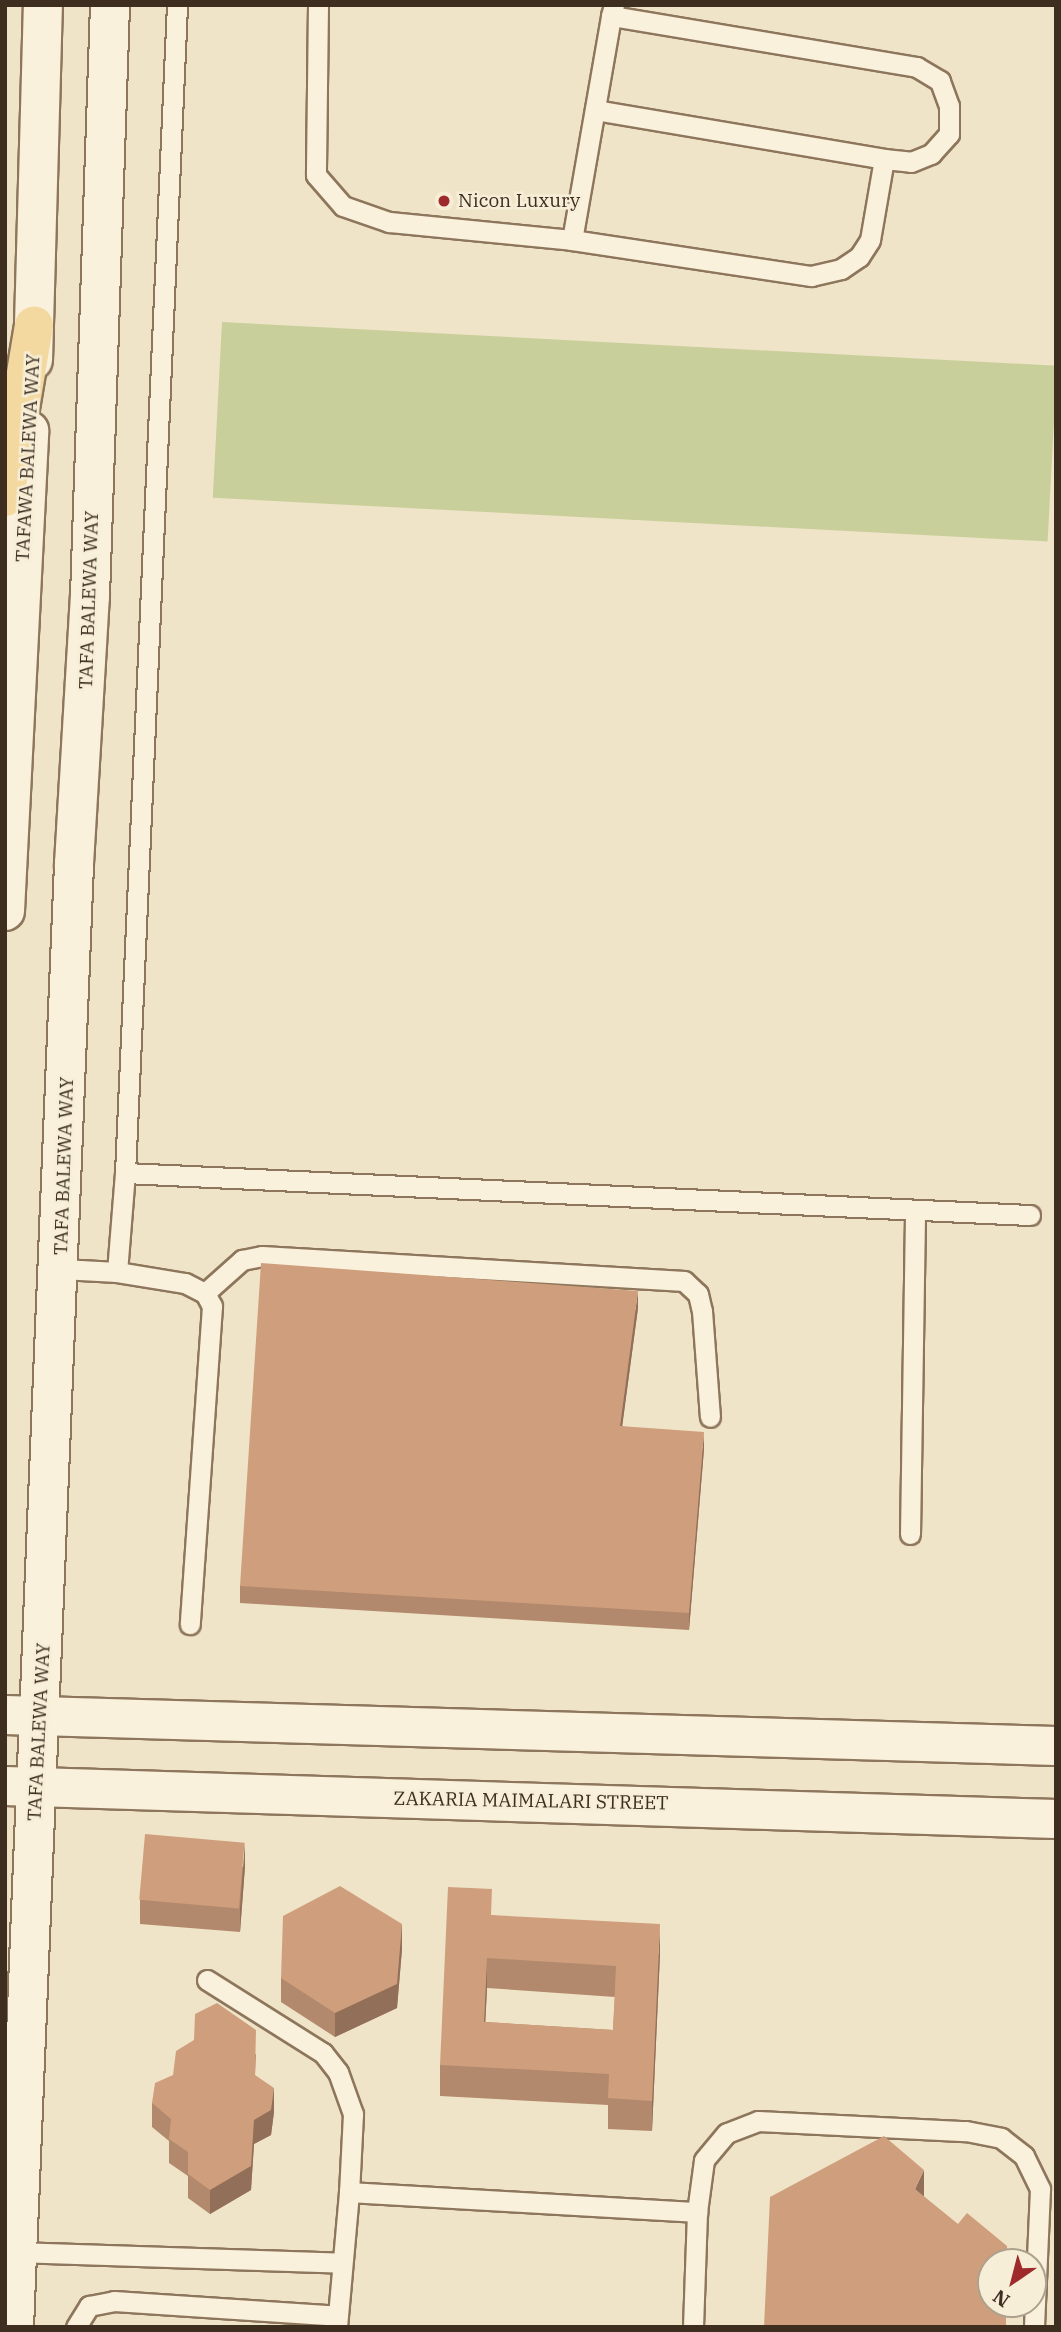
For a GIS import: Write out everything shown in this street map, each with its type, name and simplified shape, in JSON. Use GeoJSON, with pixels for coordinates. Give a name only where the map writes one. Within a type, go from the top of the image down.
{"type":"FeatureCollection","features":[{"type":"Feature","properties":{"kind":"main road","name":"TAFAWA BALEWA WAY"},"geometry":{"type":"LineString","coordinates":[[5,911],[34,325],[43,5]]}},
{"type":"Feature","properties":{"kind":"main road","name":"TAFA BALEWA WAY"},"geometry":{"type":"LineString","coordinates":[[14,2327],[22,1715],[61,1269],[110,5]]}},
{"type":"Feature","properties":{"kind":"main road"},"geometry":{"type":"LineString","coordinates":[[5,497],[34,325]]}},
{"type":"Feature","properties":{"kind":"main road"},"geometry":{"type":"LineString","coordinates":[[22,1715],[732,1734],[1056,1746]]}},
{"type":"Feature","properties":{"kind":"main road","name":"ZAKARIA MAIMALARI STREET"},"geometry":{"type":"LineString","coordinates":[[21,1787],[742,1806],[1056,1819]]}},
{"type":"Feature","properties":{"kind":"lane"},"geometry":{"type":"LineString","coordinates":[[117,1272],[125,1173],[177,5]]}},
{"type":"Feature","properties":{"kind":"lane"},"geometry":{"type":"LineString","coordinates":[[318,5],[316,175],[343,206],[389,222],[572,240],[811,276],[841,269],[859,257],[870,240],[884,159]]}},
{"type":"Feature","properties":{"kind":"lane"},"geometry":{"type":"LineString","coordinates":[[572,240],[594,110],[612,11],[917,67],[940,82],[949,106],[949,134],[931,155],[911,162],[594,110]]}},
{"type":"Feature","properties":{"kind":"lane"},"geometry":{"type":"LineString","coordinates":[[125,1173],[915,1212],[1030,1215]]}},
{"type":"Feature","properties":{"kind":"lane"},"geometry":{"type":"LineString","coordinates":[[910,1534],[915,1212]]}},
{"type":"Feature","properties":{"kind":"lane"},"geometry":{"type":"LineString","coordinates":[[205,1293],[242,1260],[261,1256],[684,1281],[698,1294],[702,1311],[710,1417]]}},
{"type":"Feature","properties":{"kind":"lane"},"geometry":{"type":"LineString","coordinates":[[61,1269],[117,1272],[185,1283],[205,1293],[212,1306],[190,1624]]}},
{"type":"Feature","properties":{"kind":"lane"},"geometry":{"type":"LineString","coordinates":[[76,2327],[89,2306],[114,2301],[337,2321],[353,2114],[338,2072],[323,2053],[206,1980]]}},
{"type":"Feature","properties":{"kind":"lane"},"geometry":{"type":"LineString","coordinates":[[693,2327],[697,2213],[704,2160],[727,2133],[758,2121],[966,2131],[1001,2138],[1024,2156],[1040,2189],[1034,2327]]}},
{"type":"Feature","properties":{"kind":"lane"},"geometry":{"type":"LineString","coordinates":[[349,2192],[697,2213]]}},
{"type":"Feature","properties":{"kind":"lane"},"geometry":{"type":"LineString","coordinates":[[17,2252],[341,2263]]}},
{"type":"Feature","properties":{"kind":"green space"},"geometry":{"type":"Polygon","coordinates":[[[222,322],[1056,366],[1048,542],[213,498],[222,322]]]}},
{"type":"Feature","properties":{"kind":"building"},"geometry":{"type":"Polygon","coordinates":[[[261,1263],[638,1291],[620,1426],[704,1432],[689,1613],[240,1586],[261,1263]]]}},
{"type":"Feature","properties":{"kind":"building"},"geometry":{"type":"Polygon","coordinates":[[[145,1834],[245,1843],[239,1908],[139,1900],[145,1834]]]}},
{"type":"Feature","properties":{"kind":"building"},"geometry":{"type":"Polygon","coordinates":[[[340,1886],[402,1924],[397,1984],[335,2013],[281,1978],[283,1916],[340,1886]]]}},
{"type":"Feature","properties":{"kind":"building"},"geometry":{"type":"Polygon","coordinates":[[[448,1887],[492,1889],[491,1915],[660,1924],[652,2101],[608,2098],[609,2074],[440,2065],[448,1887]],[[487,1958],[484,2022],[613,2030],[616,1966],[487,1958]]]}},
{"type":"Feature","properties":{"kind":"building"},"geometry":{"type":"Polygon","coordinates":[[[217,2003],[256,2030],[255,2075],[274,2088],[271,2110],[254,2120],[251,2166],[210,2190],[188,2174],[188,2152],[169,2139],[171,2119],[152,2103],[155,2083],[173,2075],[176,2051],[194,2040],[195,2014],[217,2003]]]}},
{"type":"Feature","properties":{"kind":"building"},"geometry":{"type":"Polygon","coordinates":[[[884,2136],[924,2170],[915,2189],[958,2224],[967,2213],[1007,2246],[977,2248],[977,2318],[1006,2318],[1006,2327],[764,2327],[770,2197],[884,2136]]]}},
{"type":"Feature","properties":{"kind":"place","name":"Nicon Luxury"},"geometry":{"type":"Point","coordinates":[444,201]}}]}
